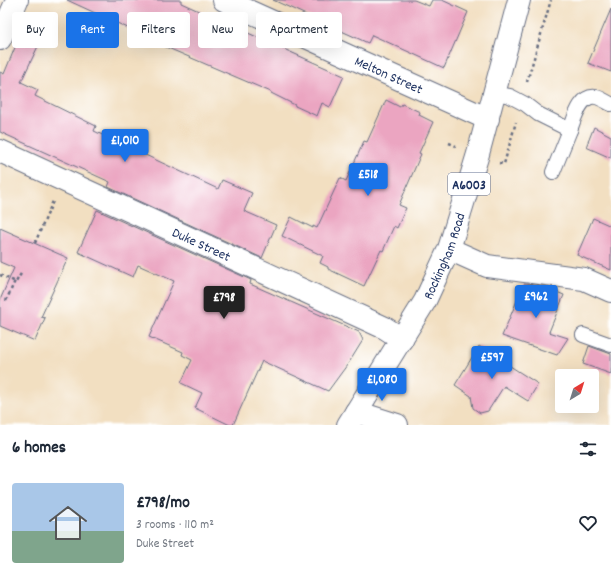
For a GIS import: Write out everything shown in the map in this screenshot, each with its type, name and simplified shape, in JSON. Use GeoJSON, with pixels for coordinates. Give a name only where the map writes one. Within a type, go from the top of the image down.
{"type":"FeatureCollection","features":[{"type":"Feature","properties":{"kind":"street"},"geometry":{"type":"LineString","coordinates":[[0,39],[17,0]]}},
{"type":"Feature","properties":{"kind":"street","name":"Melton Street"},"geometry":{"type":"LineString","coordinates":[[224,0],[488,119]]}},
{"type":"Feature","properties":{"kind":"street","name":"Rockingham Road"},"geometry":{"type":"LineString","coordinates":[[352,418],[425,301],[449,250],[488,119],[519,0]]}},
{"type":"Feature","properties":{"kind":"street","name":"Duke Street"},"geometry":{"type":"LineString","coordinates":[[0,151],[384,328],[402,339]]}},
{"type":"Feature","properties":{"kind":"street"},"geometry":{"type":"LineString","coordinates":[[449,250],[487,266],[584,279],[611,291]]}},
{"type":"Feature","properties":{"kind":"street"},"geometry":{"type":"LineString","coordinates":[[352,418],[397,425]]}},
{"type":"Feature","properties":{"kind":"lane"},"geometry":{"type":"LineString","coordinates":[[495,93],[510,96],[525,104],[538,114],[570,130]]}},
{"type":"Feature","properties":{"kind":"lane"},"geometry":{"type":"LineString","coordinates":[[553,172],[582,102],[587,98],[595,97],[611,104]]}},
{"type":"Feature","properties":{"kind":"lane"},"geometry":{"type":"LineString","coordinates":[[583,335],[610,343]]}},
{"type":"Feature","properties":{"kind":"path"},"geometry":{"type":"LineString","coordinates":[[35,243],[63,180]]}},
{"type":"Feature","properties":{"kind":"path"},"geometry":{"type":"LineString","coordinates":[[6,301],[15,281],[16,282],[22,272]]}},
{"type":"Feature","properties":{"kind":"path"},"geometry":{"type":"LineString","coordinates":[[0,275],[15,281]]}},
{"type":"Feature","properties":{"kind":"building"},"geometry":{"type":"Polygon","coordinates":[[[67,0],[181,0],[181,3],[201,12],[198,12],[198,48],[248,48],[248,33],[256,37],[256,48],[281,48],[344,76],[330,107],[322,103],[317,116],[295,106],[271,92],[168,48],[190,48],[190,12],[127,12],[127,28],[119,24],[119,12],[93,12],[67,0]]]}},
{"type":"Feature","properties":{"kind":"building"},"geometry":{"type":"Polygon","coordinates":[[[273,0],[414,0],[429,6],[432,0],[442,0],[468,12],[444,68],[372,35],[368,43],[342,31],[342,12],[300,12],[273,0]]]}},
{"type":"Feature","properties":{"kind":"building"},"geometry":{"type":"Polygon","coordinates":[[[611,9],[611,72],[588,63],[611,9]]]}},
{"type":"Feature","properties":{"kind":"building"},"geometry":{"type":"Polygon","coordinates":[[[15,48],[37,48],[21,82],[38,90],[35,96],[96,126],[94,131],[218,189],[222,180],[252,193],[244,211],[276,225],[262,258],[108,187],[110,182],[0,132],[0,72],[4,74],[15,48]]]}},
{"type":"Feature","properties":{"kind":"building"},"geometry":{"type":"Polygon","coordinates":[[[386,100],[400,107],[402,104],[420,112],[419,115],[433,122],[419,153],[421,154],[399,205],[406,208],[397,228],[394,226],[383,251],[381,250],[364,286],[328,269],[328,267],[320,263],[323,256],[282,236],[291,217],[313,228],[313,226],[317,228],[340,178],[346,181],[364,141],[367,142],[386,100]]]}},
{"type":"Feature","properties":{"kind":"building"},"geometry":{"type":"Polygon","coordinates":[[[594,127],[611,136],[611,158],[586,147],[594,127]]]}},
{"type":"Feature","properties":{"kind":"building"},"geometry":{"type":"Polygon","coordinates":[[[97,210],[251,280],[250,284],[359,332],[363,340],[328,391],[262,361],[233,425],[230,425],[195,408],[202,393],[181,383],[192,360],[182,355],[183,352],[149,337],[174,281],[138,265],[133,277],[78,252],[97,210]]]}},
{"type":"Feature","properties":{"kind":"building"},"geometry":{"type":"Polygon","coordinates":[[[593,218],[611,226],[611,270],[577,255],[593,218]]]}},
{"type":"Feature","properties":{"kind":"building"},"geometry":{"type":"Polygon","coordinates":[[[0,228],[68,258],[41,317],[45,318],[35,341],[0,326],[0,300],[14,268],[0,262],[0,228]]]}},
{"type":"Feature","properties":{"kind":"building"},"geometry":{"type":"Polygon","coordinates":[[[524,284],[542,286],[564,295],[549,332],[568,338],[557,355],[502,336],[524,284]]]}},
{"type":"Feature","properties":{"kind":"building"},"geometry":{"type":"Polygon","coordinates":[[[479,346],[538,384],[528,401],[504,386],[488,411],[480,413],[473,408],[471,396],[455,385],[479,346]]]}},
{"type":"Feature","properties":{"kind":"building"},"geometry":{"type":"Polygon","coordinates":[[[589,346],[611,354],[611,374],[599,369],[583,364],[589,346]]]}}]}
